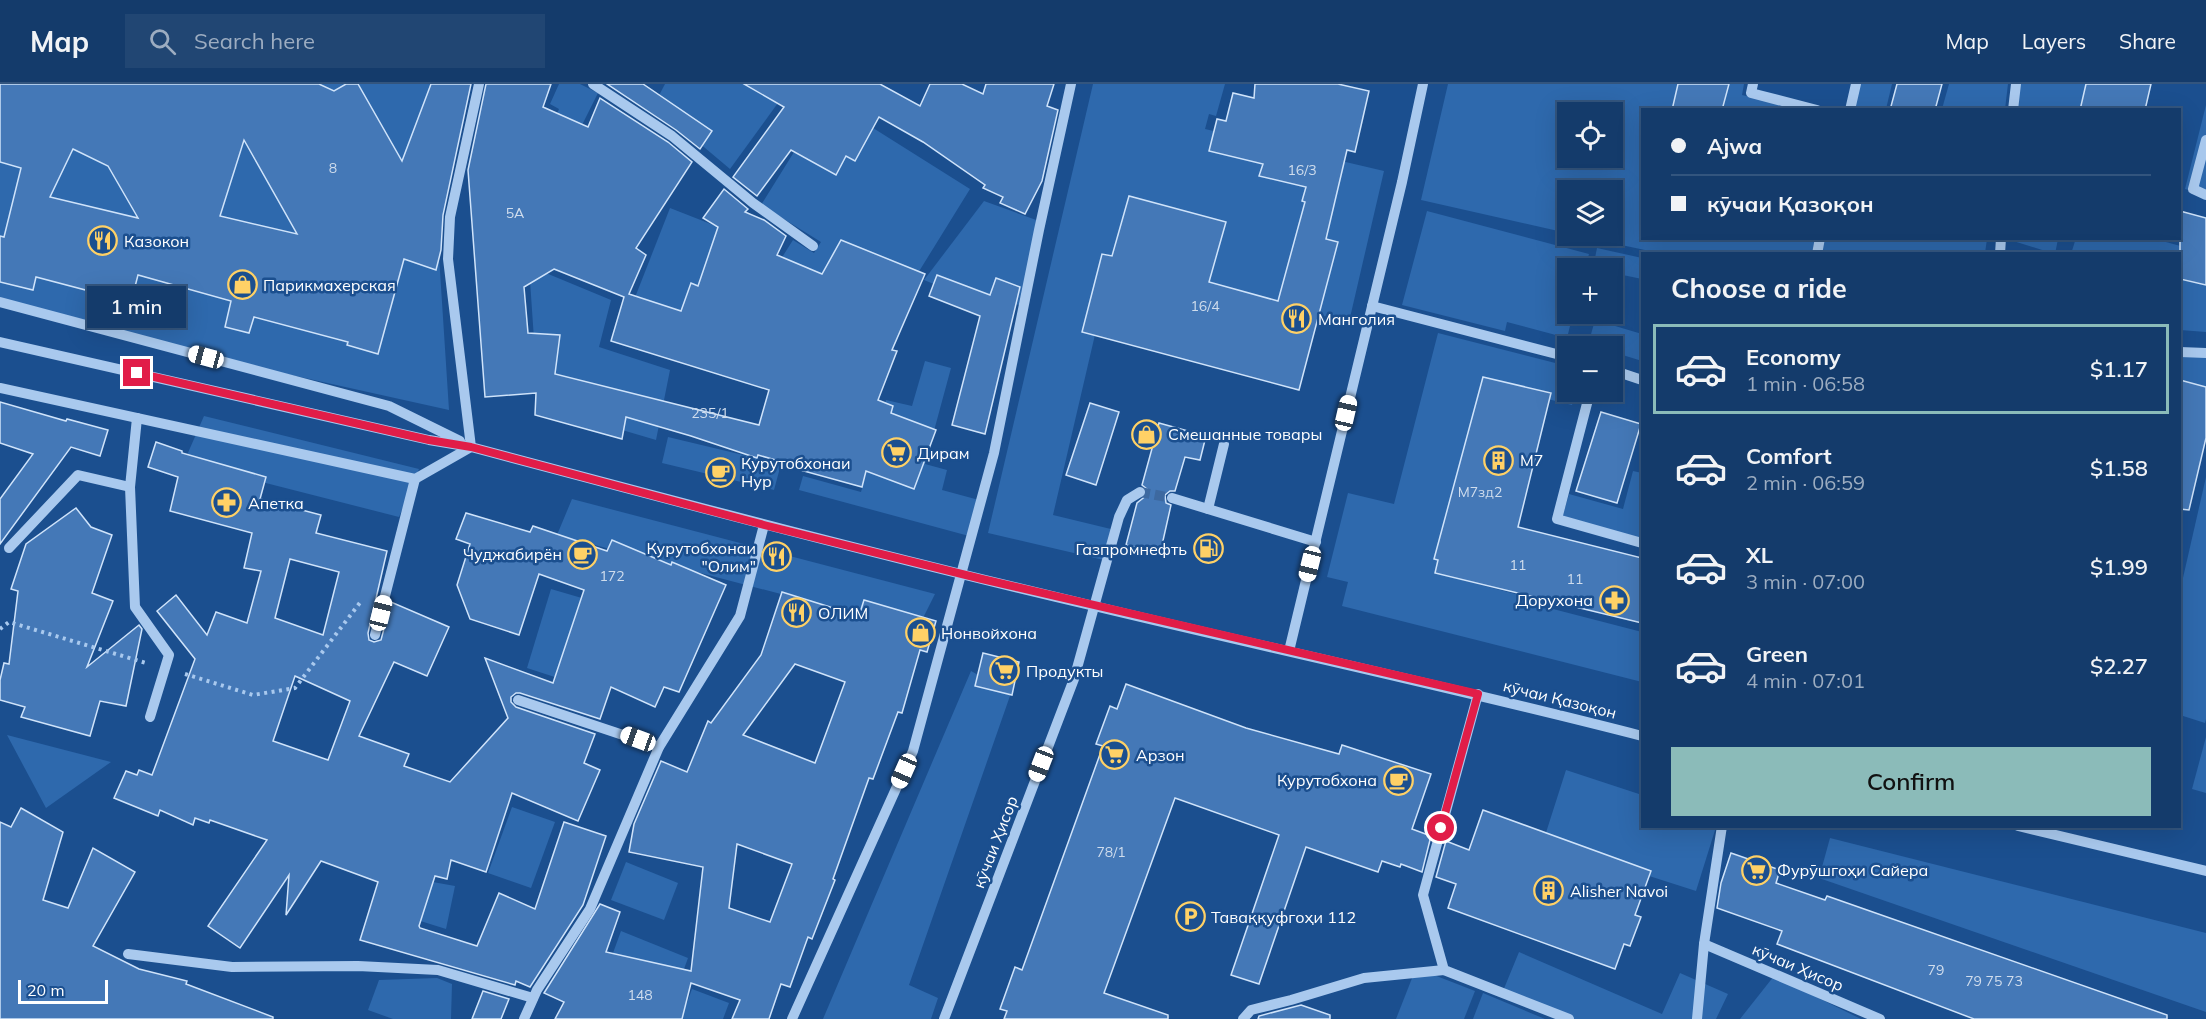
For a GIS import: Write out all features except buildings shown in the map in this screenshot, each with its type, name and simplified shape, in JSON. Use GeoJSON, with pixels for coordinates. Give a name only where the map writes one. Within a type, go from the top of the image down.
{"type":"FeatureCollection","features":[{"type":"Feature","properties":{"kind":"street"},"geometry":{"type":"LineString","coordinates":[[471,447],[448,259],[450,217],[479,84]]}},
{"type":"Feature","properties":{"kind":"street"},"geometry":{"type":"LineString","coordinates":[[593,84],[672,136],[753,203],[813,246]]}},
{"type":"Feature","properties":{"kind":"street"},"geometry":{"type":"LineString","coordinates":[[792,1019],[913,751],[994,453],[1071,84]]}},
{"type":"Feature","properties":{"kind":"street"},"geometry":{"type":"LineString","coordinates":[[1289,651],[1423,84]]}},
{"type":"Feature","properties":{"kind":"street"},"geometry":{"type":"LineString","coordinates":[[1753,84],[1751,93],[1809,108]]}},
{"type":"Feature","properties":{"kind":"street"},"geometry":{"type":"LineString","coordinates":[[1850,108],[1856,84]]}},
{"type":"Feature","properties":{"kind":"street"},"geometry":{"type":"LineString","coordinates":[[2013,108],[2016,84]]}},
{"type":"Feature","properties":{"kind":"street"},"geometry":{"type":"LineString","coordinates":[[2206,140],[2193,189],[2206,195]]}},
{"type":"Feature","properties":{"kind":"street"},"geometry":{"type":"LineString","coordinates":[[0,302],[389,406],[471,447]]}},
{"type":"Feature","properties":{"kind":"street"},"geometry":{"type":"LineString","coordinates":[[1372,306],[1557,354]]}},
{"type":"Feature","properties":{"kind":"street","name":"кӯчаи Қазоқон"},"geometry":{"type":"LineString","coordinates":[[0,342],[429,440],[471,447],[764,525],[960,574],[1478,694],[1641,736]]}},
{"type":"Feature","properties":{"kind":"street"},"geometry":{"type":"LineString","coordinates":[[2181,352],[2206,353]]}},
{"type":"Feature","properties":{"kind":"street"},"geometry":{"type":"LineString","coordinates":[[1623,374],[1641,380]]}},
{"type":"Feature","properties":{"kind":"street"},"geometry":{"type":"LineString","coordinates":[[0,388],[415,479],[471,447]]}},
{"type":"Feature","properties":{"kind":"street"},"geometry":{"type":"LineString","coordinates":[[1587,402],[1557,519],[1641,543]]}},
{"type":"Feature","properties":{"kind":"street"},"geometry":{"type":"LineString","coordinates":[[137,418],[130,488],[135,607],[169,655],[150,717]]}},
{"type":"Feature","properties":{"kind":"street"},"geometry":{"type":"LineString","coordinates":[[1208,509],[1224,444]]}},
{"type":"Feature","properties":{"kind":"street"},"geometry":{"type":"LineString","coordinates":[[9,548],[78,475],[130,488]]}},
{"type":"Feature","properties":{"kind":"street"},"geometry":{"type":"LineString","coordinates":[[375,635],[415,479]]}},
{"type":"Feature","properties":{"kind":"street","name":"кӯчаи Ҳисор"},"geometry":{"type":"LineString","coordinates":[[944,1019],[1074,679],[1119,517],[1127,500],[1140,492]]}},
{"type":"Feature","properties":{"kind":"street"},"geometry":{"type":"LineString","coordinates":[[1172,498],[1316,542]]}},
{"type":"Feature","properties":{"kind":"street"},"geometry":{"type":"LineString","coordinates":[[524,1019],[533,998],[590,909],[658,747],[740,616],[764,525]]}},
{"type":"Feature","properties":{"kind":"street"},"geometry":{"type":"LineString","coordinates":[[1444,970],[1423,895],[1478,694]]}},
{"type":"Feature","properties":{"kind":"street"},"geometry":{"type":"LineString","coordinates":[[518,700],[658,747]]}},
{"type":"Feature","properties":{"kind":"street"},"geometry":{"type":"LineString","coordinates":[[1697,1019],[1704,944],[1722,828]]}},
{"type":"Feature","properties":{"kind":"street"},"geometry":{"type":"LineString","coordinates":[[2026,828],[2206,871]]}},
{"type":"Feature","properties":{"kind":"street","name":"кӯчаи Ҳисор"},"geometry":{"type":"LineString","coordinates":[[1704,944],[1880,1019]]}},
{"type":"Feature","properties":{"kind":"street"},"geometry":{"type":"LineString","coordinates":[[128,954],[232,967],[358,966],[438,970],[533,998]]}},
{"type":"Feature","properties":{"kind":"street"},"geometry":{"type":"LineString","coordinates":[[1243,1019],[1251,1010],[1364,978],[1444,970],[1556,1016],[1569,1019]]}},
{"type":"Feature","properties":{"kind":"path"},"geometry":{"type":"LineString","coordinates":[[175,671],[253,695],[295,688],[363,598]]}},
{"type":"Feature","properties":{"kind":"path"},"geometry":{"type":"LineString","coordinates":[[0,629],[9,622],[153,665]]}},
{"type":"Feature","properties":{"kind":"shaded area"},"geometry":{"type":"Polygon","coordinates":[[[0,84],[440,84],[428,182],[439,256],[449,410],[102,333],[0,306],[0,84]]]}},
{"type":"Feature","properties":{"kind":"shaded area"},"geometry":{"type":"Polygon","coordinates":[[[559,84],[580,84],[598,93],[578,133],[554,121],[559,109],[550,104],[559,84]]]}},
{"type":"Feature","properties":{"kind":"shaded area"},"geometry":{"type":"Polygon","coordinates":[[[665,84],[762,84],[783,96],[730,169],[654,105],[665,84]]]}},
{"type":"Feature","properties":{"kind":"shaded area"},"geometry":{"type":"Polygon","coordinates":[[[1093,84],[1225,84],[1216,116],[1209,114],[1205,129],[1384,171],[1349,322],[1111,266],[1053,515],[1115,530],[1108,561],[988,533],[1093,84]]]}},
{"type":"Feature","properties":{"kind":"shaded area"},"geometry":{"type":"Polygon","coordinates":[[[1448,84],[1744,84],[1742,95],[1795,108],[1641,108],[1641,240],[1815,240],[1812,252],[1654,252],[1623,245],[1623,180],[1557,180],[1557,231],[1421,200],[1448,84]]]}},
{"type":"Feature","properties":{"kind":"shaded area"},"geometry":{"type":"Polygon","coordinates":[[[1859,84],[1892,84],[1886,108],[1853,108],[1859,84]]]}},
{"type":"Feature","properties":{"kind":"shaded area"},"geometry":{"type":"Polygon","coordinates":[[[1949,84],[2008,84],[2005,108],[1942,108],[1949,84]]]}},
{"type":"Feature","properties":{"kind":"shaded area"},"geometry":{"type":"Polygon","coordinates":[[[2020,84],[2095,84],[2089,108],[2017,108],[2020,84]]]}},
{"type":"Feature","properties":{"kind":"shaded area"},"geometry":{"type":"Polygon","coordinates":[[[827,99],[970,189],[879,336],[774,270],[793,240],[814,253],[821,242],[761,205],[827,99]]]}},
{"type":"Feature","properties":{"kind":"shaded area"},"geometry":{"type":"Polygon","coordinates":[[[2206,105],[2206,194],[2185,189],[2206,105]]]}},
{"type":"Feature","properties":{"kind":"shaded area"},"geometry":{"type":"Polygon","coordinates":[[[984,201],[1039,221],[1020,305],[963,296],[924,280],[984,201]]]}},
{"type":"Feature","properties":{"kind":"shaded area"},"geometry":{"type":"Polygon","coordinates":[[[670,208],[721,228],[685,320],[634,300],[670,208]]]}},
{"type":"Feature","properties":{"kind":"shaded area"},"geometry":{"type":"Polygon","coordinates":[[[1427,211],[1589,254],[1588,258],[1557,258],[1557,324],[1570,324],[1568,336],[1560,336],[1507,322],[1505,331],[1402,305],[1427,211]]]}},
{"type":"Feature","properties":{"kind":"shaded area"},"geometry":{"type":"Polygon","coordinates":[[[1824,240],[1987,240],[1985,252],[1821,252],[1824,240]]]}},
{"type":"Feature","properties":{"kind":"shaded area"},"geometry":{"type":"Polygon","coordinates":[[[2010,240],[2058,240],[2055,252],[2010,240]]]}},
{"type":"Feature","properties":{"kind":"shaded area"},"geometry":{"type":"Polygon","coordinates":[[[2075,240],[2159,240],[2206,253],[2206,332],[2181,330],[2181,252],[2072,252],[2075,240]]]}},
{"type":"Feature","properties":{"kind":"shaded area"},"geometry":{"type":"Polygon","coordinates":[[[1597,248],[1641,258],[1641,279],[1623,275],[1623,258],[1595,258],[1597,248]]]}},
{"type":"Feature","properties":{"kind":"shaded area"},"geometry":{"type":"Polygon","coordinates":[[[529,266],[611,300],[599,347],[670,370],[656,440],[612,427],[553,386],[535,354],[529,266]]]}},
{"type":"Feature","properties":{"kind":"shaded area"},"geometry":{"type":"Polygon","coordinates":[[[1594,324],[1608,324],[1641,334],[1641,361],[1623,355],[1623,336],[1591,336],[1594,324]]]}},
{"type":"Feature","properties":{"kind":"shaded area"},"geometry":{"type":"Polygon","coordinates":[[[1438,333],[1557,363],[1557,401],[1495,386],[1447,576],[1527,597],[1526,602],[1641,632],[1641,682],[1342,606],[1348,582],[1327,577],[1348,493],[1394,504],[1438,333]]]}},
{"type":"Feature","properties":{"kind":"shaded area"},"geometry":{"type":"Polygon","coordinates":[[[2181,356],[2206,357],[2206,393],[2181,386],[2181,356]]]}},
{"type":"Feature","properties":{"kind":"shaded area"},"geometry":{"type":"Polygon","coordinates":[[[925,361],[951,368],[925,464],[947,470],[942,490],[979,500],[969,536],[799,490],[803,476],[861,492],[886,400],[912,406],[925,361]]]}},
{"type":"Feature","properties":{"kind":"shaded area"},"geometry":{"type":"Polygon","coordinates":[[[204,416],[419,469],[399,517],[184,462],[204,416]]]}},
{"type":"Feature","properties":{"kind":"shaded area"},"geometry":{"type":"Polygon","coordinates":[[[668,437],[781,464],[774,490],[662,463],[668,437]]]}},
{"type":"Feature","properties":{"kind":"shaded area"},"geometry":{"type":"Polygon","coordinates":[[[1633,471],[1641,473],[1641,541],[1562,518],[1569,494],[1623,509],[1633,471]]]}},
{"type":"Feature","properties":{"kind":"shaded area"},"geometry":{"type":"Polygon","coordinates":[[[2206,477],[2205,723],[2181,715],[2181,587],[2206,477]]]}},
{"type":"Feature","properties":{"kind":"shaded area"},"geometry":{"type":"Polygon","coordinates":[[[572,499],[935,594],[917,630],[557,535],[572,499]]]}},
{"type":"Feature","properties":{"kind":"shaded area"},"geometry":{"type":"Polygon","coordinates":[[[551,589],[592,601],[567,681],[527,668],[551,589]]]}},
{"type":"Feature","properties":{"kind":"shaded area"},"geometry":{"type":"Polygon","coordinates":[[[971,671],[1011,693],[909,985],[938,998],[931,1019],[823,1019],[971,671]]]}},
{"type":"Feature","properties":{"kind":"shaded area"},"geometry":{"type":"Polygon","coordinates":[[[7,735],[111,762],[46,808],[7,735]]]}},
{"type":"Feature","properties":{"kind":"shaded area"},"geometry":{"type":"Polygon","coordinates":[[[2206,737],[2206,793],[2192,789],[2206,737]]]}},
{"type":"Feature","properties":{"kind":"shaded area"},"geometry":{"type":"Polygon","coordinates":[[[1566,770],[1641,795],[1641,828],[1716,828],[1696,891],[1543,842],[1566,770]]]}},
{"type":"Feature","properties":{"kind":"shaded area"},"geometry":{"type":"Polygon","coordinates":[[[512,807],[555,822],[531,888],[488,873],[512,807]]]}},
{"type":"Feature","properties":{"kind":"shaded area"},"geometry":{"type":"Polygon","coordinates":[[[1830,838],[2206,933],[2206,1012],[1819,878],[1830,838]]]}},
{"type":"Feature","properties":{"kind":"shaded area"},"geometry":{"type":"Polygon","coordinates":[[[626,862],[678,883],[664,920],[611,900],[626,862]]]}},
{"type":"Feature","properties":{"kind":"shaded area"},"geometry":{"type":"Polygon","coordinates":[[[405,877],[455,886],[446,929],[398,914],[405,877]]]}},
{"type":"Feature","properties":{"kind":"shaded area"},"geometry":{"type":"Polygon","coordinates":[[[621,931],[688,958],[680,980],[613,953],[621,931]]]}},
{"type":"Feature","properties":{"kind":"shaded area"},"geometry":{"type":"Polygon","coordinates":[[[1519,952],[1662,1014],[1680,973],[1728,994],[1716,1019],[1568,1019],[1503,991],[1519,952]]]}},
{"type":"Feature","properties":{"kind":"shaded area"},"geometry":{"type":"Polygon","coordinates":[[[1416,968],[1475,991],[1464,1019],[1396,1019],[1416,968]]]}},
{"type":"Feature","properties":{"kind":"shaded area"},"geometry":{"type":"Polygon","coordinates":[[[1774,976],[1861,1019],[1740,1019],[1774,976]]]}},
{"type":"Feature","properties":{"kind":"shaded area"},"geometry":{"type":"Polygon","coordinates":[[[437,978],[452,984],[451,1019],[393,1019],[368,1010],[379,980],[437,978]]]}},
{"type":"Feature","properties":{"kind":"shaded area"},"geometry":{"type":"Polygon","coordinates":[[[692,989],[729,1003],[723,1019],[681,1019],[692,989]]]}},
{"type":"Feature","properties":{"kind":"shaded area"},"geometry":{"type":"Polygon","coordinates":[[[1483,993],[1545,1019],[1473,1019],[1483,993]]]}},
{"type":"Feature","properties":{"kind":"tunnel"},"geometry":{"type":"LineString","coordinates":[[1140,492],[1172,498]]}},
{"type":"Feature","properties":{"kind":"place","name":"Казокон"},"geometry":{"type":"Point","coordinates":[103,241]}},
{"type":"Feature","properties":{"kind":"place","name":"Парикмахерская"},"geometry":{"type":"Point","coordinates":[242,285]}},
{"type":"Feature","properties":{"kind":"place","name":"Манголия"},"geometry":{"type":"Point","coordinates":[1297,319]}},
{"type":"Feature","properties":{"kind":"place","name":"Смешанные товары"},"geometry":{"type":"Point","coordinates":[1147,434]}},
{"type":"Feature","properties":{"kind":"place","name":"Дирам"},"geometry":{"type":"Point","coordinates":[896,453]}},
{"type":"Feature","properties":{"kind":"place","name":"М7"},"geometry":{"type":"Point","coordinates":[1499,460]}},
{"type":"Feature","properties":{"kind":"place","name":"Курутобхонаи Нур"},"geometry":{"type":"Point","coordinates":[720,472]}},
{"type":"Feature","properties":{"kind":"place","name":"Апетка"},"geometry":{"type":"Point","coordinates":[227,503]}},
{"type":"Feature","properties":{"kind":"place","name":"Газпромнефть"},"geometry":{"type":"Point","coordinates":[1208,549]}},
{"type":"Feature","properties":{"kind":"place","name":"Чуджабирён"},"geometry":{"type":"Point","coordinates":[583,554]}},
{"type":"Feature","properties":{"kind":"place","name":"Курутобхонаи \"Олим\""},"geometry":{"type":"Point","coordinates":[777,557]}},
{"type":"Feature","properties":{"kind":"place","name":"Дорухона"},"geometry":{"type":"Point","coordinates":[1614,600]}},
{"type":"Feature","properties":{"kind":"place","name":"ОЛИМ"},"geometry":{"type":"Point","coordinates":[797,613]}},
{"type":"Feature","properties":{"kind":"place","name":"Нонвойхона"},"geometry":{"type":"Point","coordinates":[920,633]}},
{"type":"Feature","properties":{"kind":"place","name":"Продукты"},"geometry":{"type":"Point","coordinates":[1005,671]}},
{"type":"Feature","properties":{"kind":"place","name":"Арзон"},"geometry":{"type":"Point","coordinates":[1115,755]}},
{"type":"Feature","properties":{"kind":"place","name":"Курутобхона"},"geometry":{"type":"Point","coordinates":[1398,780]}},
{"type":"Feature","properties":{"kind":"place","name":"Фурӯшгоҳи Сайера"},"geometry":{"type":"Point","coordinates":[1756,870]}},
{"type":"Feature","properties":{"kind":"place","name":"Alisher Navoi"},"geometry":{"type":"Point","coordinates":[1549,891]}},
{"type":"Feature","properties":{"kind":"place","name":"Таваққуфгоҳи 112"},"geometry":{"type":"Point","coordinates":[1190,917]}},
{"type":"Feature","properties":{"kind":"route"},"geometry":{"type":"LineString","coordinates":[[137,373],[429,440],[471,447],[764,525],[982,579],[1478,694],[1441,828]]}}]}
